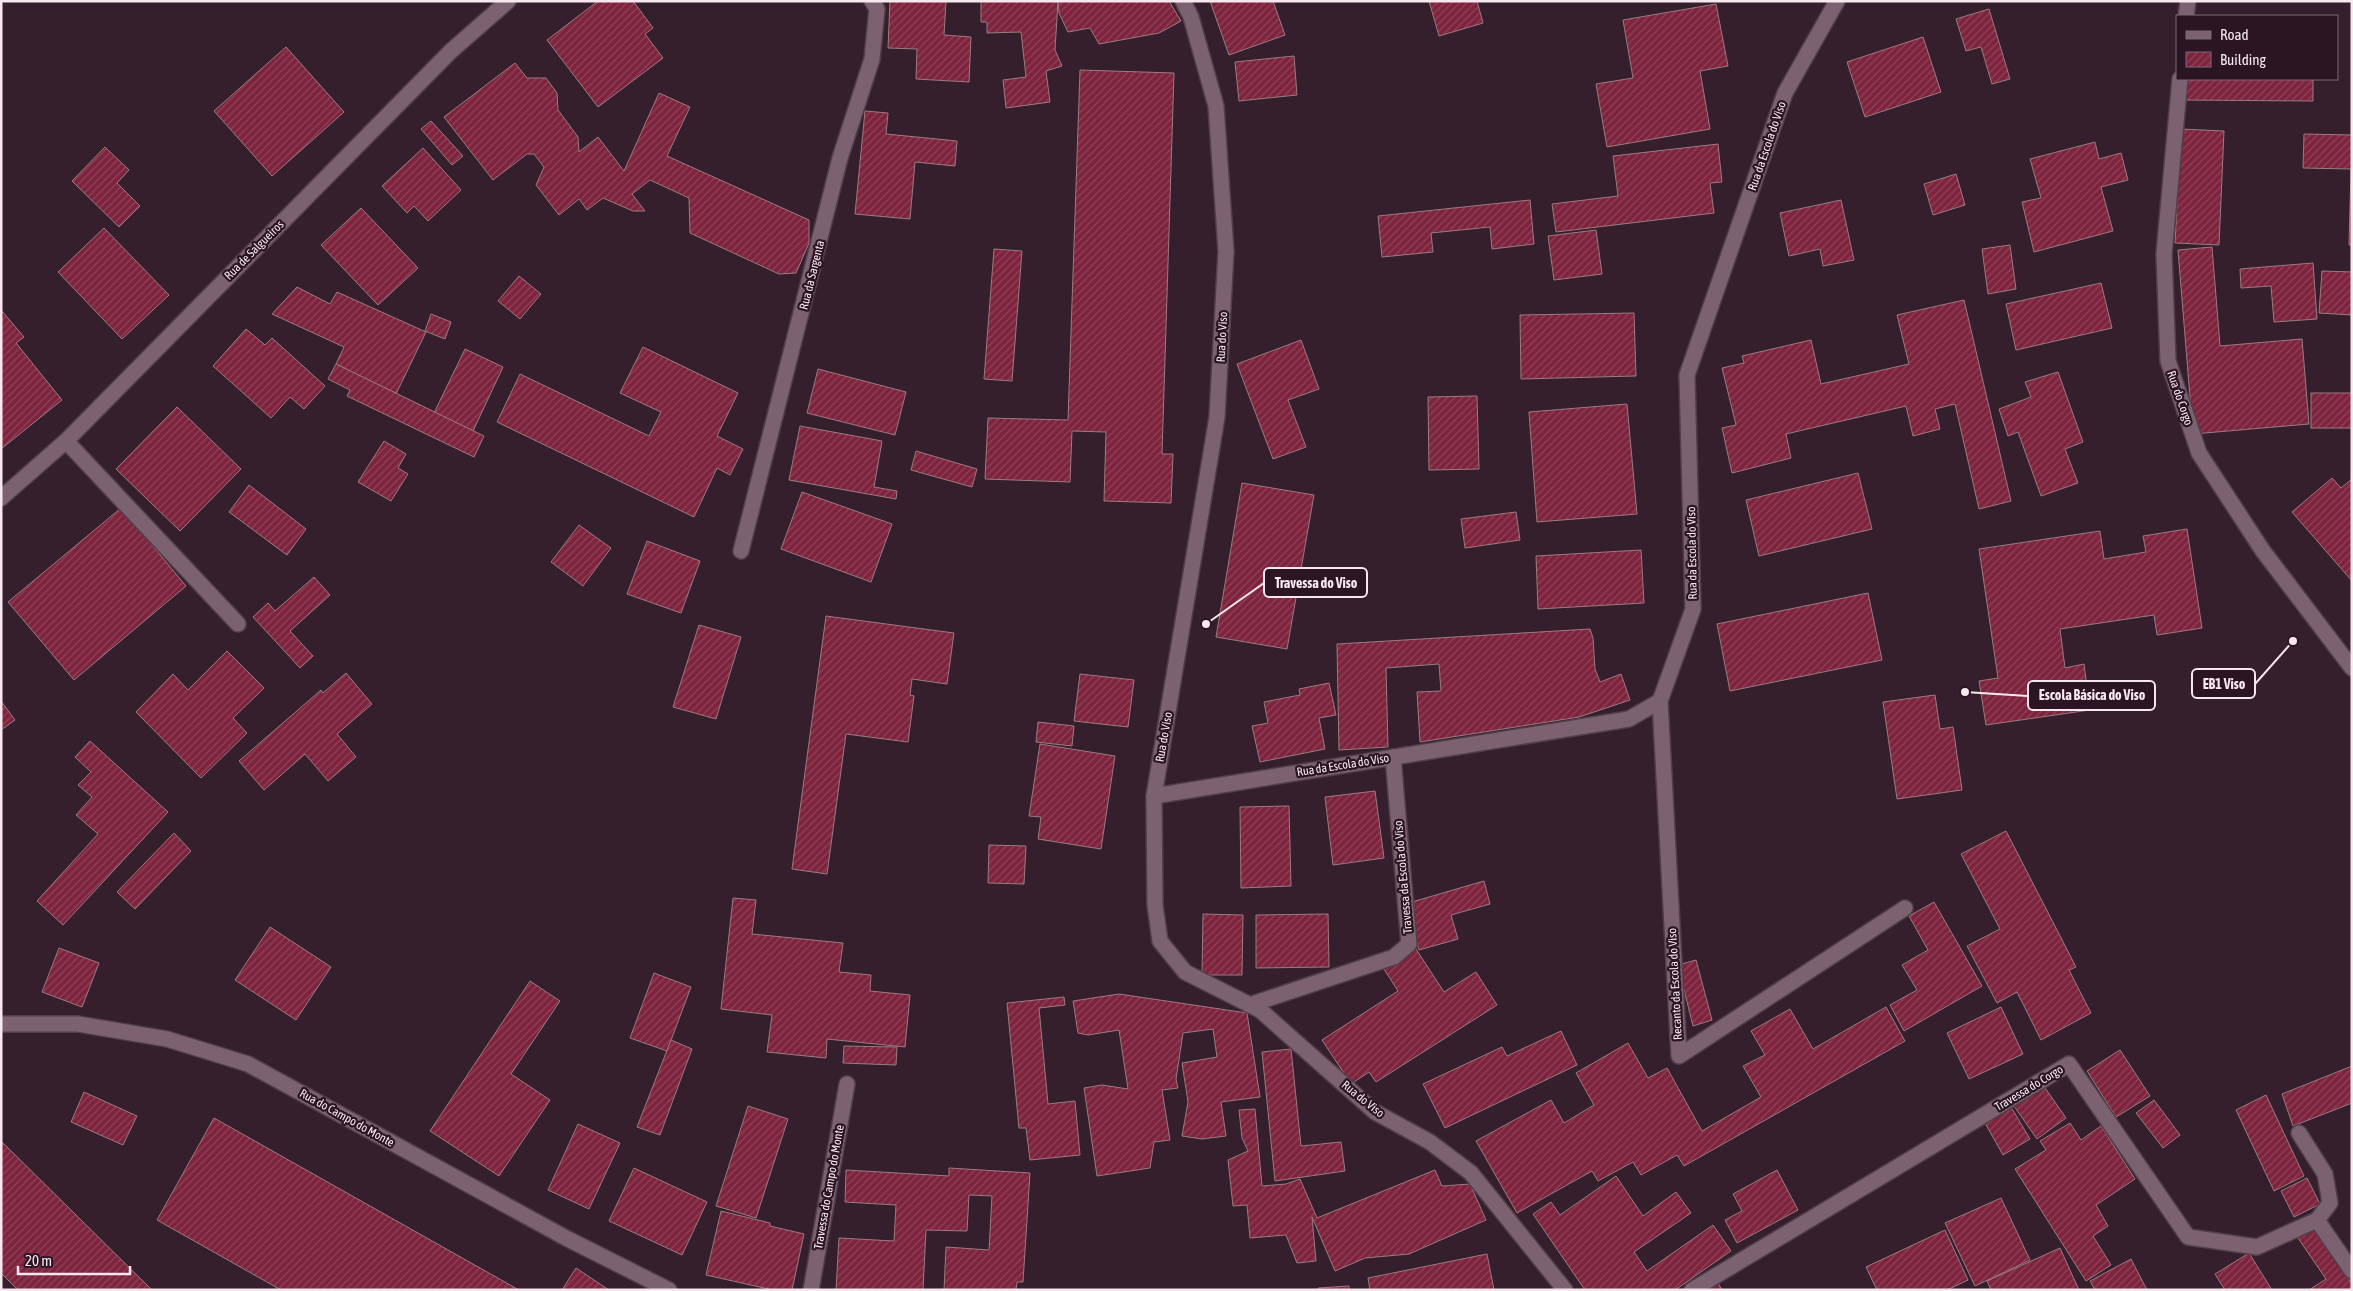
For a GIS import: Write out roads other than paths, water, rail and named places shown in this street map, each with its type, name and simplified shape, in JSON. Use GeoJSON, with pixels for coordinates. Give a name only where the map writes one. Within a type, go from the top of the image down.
{"type":"FeatureCollection","features":[{"type":"Feature","properties":{"kind":"street","name":"Rua de Salgueiros"},"geometry":{"type":"LineString","coordinates":[[1,498],[66,441],[451,51],[508,1]]}},
{"type":"Feature","properties":{"kind":"street","name":"Rua da Sargenta"},"geometry":{"type":"LineString","coordinates":[[742,551],[840,158],[872,59],[877,9],[872,1]]}},
{"type":"Feature","properties":{"kind":"street","name":"Rua do Viso"},"geometry":{"type":"LineString","coordinates":[[1183,1],[1190,17],[1216,106],[1226,251],[1217,417],[1154,796],[1155,905],[1160,941],[1185,972],[1260,1010],[1376,1112],[1430,1142],[1471,1173],[1565,1290]]}},
{"type":"Feature","properties":{"kind":"street","name":"Rua da Escola do Viso"},"geometry":{"type":"LineString","coordinates":[[1154,796],[1629,719],[1660,701],[1693,609],[1688,375],[1785,93],[1837,1]]}},
{"type":"Feature","properties":{"kind":"street"},"geometry":{"type":"LineString","coordinates":[[2186,15],[2188,1]]}},
{"type":"Feature","properties":{"kind":"street","name":"Rua do Corgo"},"geometry":{"type":"LineString","coordinates":[[2180,80],[2164,254],[2168,360],[2199,453],[2263,551],[2352,668]]}},
{"type":"Feature","properties":{"kind":"street"},"geometry":{"type":"LineString","coordinates":[[66,441],[238,624]]}},
{"type":"Feature","properties":{"kind":"street","name":"Recanto da Escola do Viso"},"geometry":{"type":"LineString","coordinates":[[1660,701],[1679,1056],[1905,908]]}},
{"type":"Feature","properties":{"kind":"street","name":"Travessa da Escola do Viso"},"geometry":{"type":"LineString","coordinates":[[1249,1005],[1394,956],[1409,944],[1392,757]]}},
{"type":"Feature","properties":{"kind":"street","name":"Rua do Campo do Monte"},"geometry":{"type":"LineString","coordinates":[[1,1024],[78,1024],[167,1039],[248,1064],[558,1233],[669,1290]]}},
{"type":"Feature","properties":{"kind":"street","name":"Travessa do Corgo"},"geometry":{"type":"LineString","coordinates":[[1692,1290],[2069,1064],[2188,1237],[2257,1247],[2317,1220]]}},
{"type":"Feature","properties":{"kind":"street","name":"Travessa do Campo do Monte"},"geometry":{"type":"LineString","coordinates":[[811,1290],[847,1084]]}},
{"type":"Feature","properties":{"kind":"street"},"geometry":{"type":"LineString","coordinates":[[2299,1134],[2325,1174],[2330,1203],[2317,1220],[2352,1271]]}},
{"type":"Feature","properties":{"kind":"place","name":"Travessa do Viso"},"geometry":{"type":"Point","coordinates":[1206,624]}},
{"type":"Feature","properties":{"kind":"place","name":"EB1 Viso"},"geometry":{"type":"Point","coordinates":[2293,641]}},
{"type":"Feature","properties":{"kind":"place","name":"Escola Básica do Viso"},"geometry":{"type":"Point","coordinates":[1965,692]}}]}
